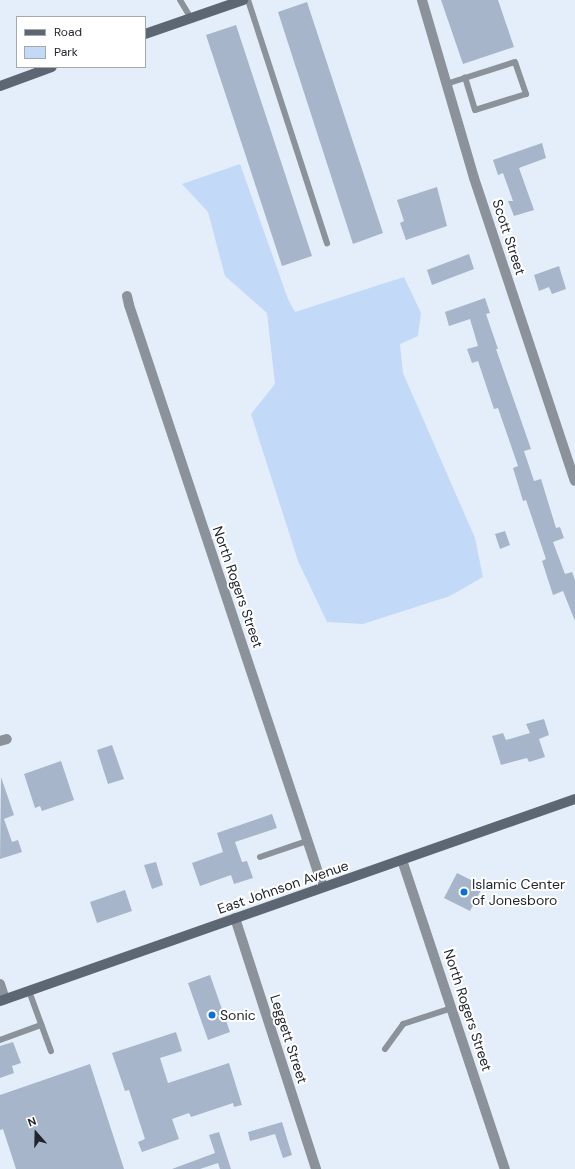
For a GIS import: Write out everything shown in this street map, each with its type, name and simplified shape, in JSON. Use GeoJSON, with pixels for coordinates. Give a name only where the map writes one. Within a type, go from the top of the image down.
{"type":"FeatureCollection","features":[{"type":"Feature","properties":{"kind":"main road"},"geometry":{"type":"LineString","coordinates":[[146,34],[243,0]]}},
{"type":"Feature","properties":{"kind":"main road"},"geometry":{"type":"LineString","coordinates":[[0,86],[49,68]]}},
{"type":"Feature","properties":{"kind":"main road","name":"East Johnson Avenue"},"geometry":{"type":"LineString","coordinates":[[3,1000],[575,799]]}},
{"type":"Feature","properties":{"kind":"street","name":"Scott Street"},"geometry":{"type":"LineString","coordinates":[[422,0],[446,84],[575,481]]}},
{"type":"Feature","properties":{"kind":"street","name":"North Rogers Street"},"geometry":{"type":"LineString","coordinates":[[128,296],[128,306],[179,450],[307,841],[324,887]]}},
{"type":"Feature","properties":{"kind":"street","name":"North Rogers Street"},"geometry":{"type":"LineString","coordinates":[[402,860],[505,1169]]}},
{"type":"Feature","properties":{"kind":"street","name":"Leggett Street"},"geometry":{"type":"LineString","coordinates":[[235,918],[316,1169]]}},
{"type":"Feature","properties":{"kind":"street"},"geometry":{"type":"LineString","coordinates":[[0,984],[3,1000]]}},
{"type":"Feature","properties":{"kind":"lane"},"geometry":{"type":"LineString","coordinates":[[180,0],[191,18]]}},
{"type":"Feature","properties":{"kind":"lane"},"geometry":{"type":"LineString","coordinates":[[248,0],[327,243]]}},
{"type":"Feature","properties":{"kind":"lane"},"geometry":{"type":"LineString","coordinates":[[446,84],[515,62],[526,94],[475,110],[465,78]]}},
{"type":"Feature","properties":{"kind":"lane"},"geometry":{"type":"LineString","coordinates":[[260,857],[307,841]]}},
{"type":"Feature","properties":{"kind":"lane"},"geometry":{"type":"LineString","coordinates":[[29,991],[51,1051]]}},
{"type":"Feature","properties":{"kind":"lane"},"geometry":{"type":"LineString","coordinates":[[385,1049],[403,1024],[452,1008]]}},
{"type":"Feature","properties":{"kind":"lane"},"geometry":{"type":"LineString","coordinates":[[0,1040],[41,1025]]}},
{"type":"Feature","properties":{"kind":"green space"},"geometry":{"type":"Polygon","coordinates":[[[240,164],[288,299],[295,312],[404,277],[421,313],[418,336],[400,344],[403,373],[475,538],[483,577],[450,596],[363,624],[327,622],[298,561],[251,414],[275,384],[267,313],[225,276],[208,212],[182,184],[240,164]]]}},
{"type":"Feature","properties":{"kind":"building"},"geometry":{"type":"Polygon","coordinates":[[[441,0],[498,0],[514,47],[463,64],[441,0]]]}},
{"type":"Feature","properties":{"kind":"building"},"geometry":{"type":"Polygon","coordinates":[[[307,2],[383,233],[353,244],[278,12],[307,2]]]}},
{"type":"Feature","properties":{"kind":"building"},"geometry":{"type":"Polygon","coordinates":[[[236,25],[312,256],[282,266],[206,35],[236,25]]]}},
{"type":"Feature","properties":{"kind":"building"},"geometry":{"type":"Polygon","coordinates":[[[542,143],[546,158],[519,168],[534,210],[514,216],[508,201],[513,201],[503,173],[498,175],[493,160],[542,143]]]}},
{"type":"Feature","properties":{"kind":"building"},"geometry":{"type":"Polygon","coordinates":[[[437,187],[447,226],[406,240],[400,223],[404,221],[397,200],[437,187]]]}},
{"type":"Feature","properties":{"kind":"building"},"geometry":{"type":"Polygon","coordinates":[[[469,254],[474,269],[432,285],[427,270],[469,254]]]}},
{"type":"Feature","properties":{"kind":"building"},"geometry":{"type":"Polygon","coordinates":[[[559,266],[566,289],[552,294],[549,287],[539,291],[534,275],[559,266]]]}},
{"type":"Feature","properties":{"kind":"building"},"geometry":{"type":"Polygon","coordinates":[[[485,298],[490,313],[486,314],[498,349],[496,349],[531,449],[524,451],[534,481],[541,479],[556,528],[560,527],[564,538],[553,542],[565,574],[572,572],[575,580],[575,621],[563,591],[553,595],[542,561],[546,559],[526,500],[523,501],[513,468],[518,466],[498,408],[494,409],[478,361],[472,363],[467,349],[478,346],[470,319],[449,326],[445,312],[485,298]]]}},
{"type":"Feature","properties":{"kind":"building"},"geometry":{"type":"Polygon","coordinates":[[[505,531],[510,545],[500,549],[495,534],[505,531]]]}},
{"type":"Feature","properties":{"kind":"building"},"geometry":{"type":"Polygon","coordinates":[[[544,719],[549,735],[539,739],[545,757],[529,762],[527,758],[501,765],[492,736],[503,733],[506,740],[530,733],[526,724],[544,719]]]}},
{"type":"Feature","properties":{"kind":"building"},"geometry":{"type":"Polygon","coordinates":[[[112,745],[124,779],[108,784],[97,750],[112,745]]]}},
{"type":"Feature","properties":{"kind":"building"},"geometry":{"type":"Polygon","coordinates":[[[61,761],[74,800],[42,811],[40,806],[35,808],[24,774],[61,761]]]}},
{"type":"Feature","properties":{"kind":"building"},"geometry":{"type":"Polygon","coordinates":[[[1,777],[14,815],[4,819],[12,842],[18,840],[22,852],[0,859],[1,777]]]}},
{"type":"Feature","properties":{"kind":"building"},"geometry":{"type":"Polygon","coordinates":[[[272,814],[277,828],[235,842],[242,862],[247,861],[253,878],[234,884],[231,875],[200,886],[192,863],[223,852],[217,833],[272,814]]]}},
{"type":"Feature","properties":{"kind":"building"},"geometry":{"type":"Polygon","coordinates":[[[156,862],[163,885],[152,889],[144,865],[156,862]]]}},
{"type":"Feature","properties":{"kind":"building","name":"Islamic Center of Jonesboro"},"geometry":{"type":"Polygon","coordinates":[[[457,873],[483,886],[470,911],[444,898],[457,873]]]}},
{"type":"Feature","properties":{"kind":"building"},"geometry":{"type":"Polygon","coordinates":[[[125,890],[132,911],[97,923],[90,902],[125,890]]]}},
{"type":"Feature","properties":{"kind":"building","name":"Sonic"},"geometry":{"type":"Polygon","coordinates":[[[210,975],[230,1032],[208,1040],[188,983],[210,975]]]}},
{"type":"Feature","properties":{"kind":"building"},"geometry":{"type":"Polygon","coordinates":[[[176,1032],[182,1051],[160,1058],[168,1083],[229,1063],[242,1105],[234,1107],[233,1103],[191,1117],[189,1113],[172,1119],[179,1139],[142,1152],[138,1142],[145,1139],[129,1090],[125,1091],[112,1053],[176,1032]]]}},
{"type":"Feature","properties":{"kind":"building"},"geometry":{"type":"Polygon","coordinates":[[[13,1042],[21,1063],[12,1066],[14,1073],[0,1078],[0,1046],[13,1042]]]}},
{"type":"Feature","properties":{"kind":"building"},"geometry":{"type":"Polygon","coordinates":[[[90,1064],[124,1169],[16,1169],[3,1129],[0,1130],[0,1095],[90,1064]]]}},
{"type":"Feature","properties":{"kind":"building"},"geometry":{"type":"Polygon","coordinates":[[[282,1122],[292,1155],[283,1158],[275,1134],[250,1141],[248,1132],[282,1122]]]}},
{"type":"Feature","properties":{"kind":"building"},"geometry":{"type":"Polygon","coordinates":[[[219,1132],[231,1169],[220,1169],[218,1163],[200,1169],[172,1169],[215,1153],[209,1135],[219,1132]]]}},
{"type":"Feature","properties":{"kind":"place","name":"Islamic Center of Jonesboro"},"geometry":{"type":"Point","coordinates":[464,892]}},
{"type":"Feature","properties":{"kind":"place","name":"Sonic"},"geometry":{"type":"Point","coordinates":[212,1015]}}]}
